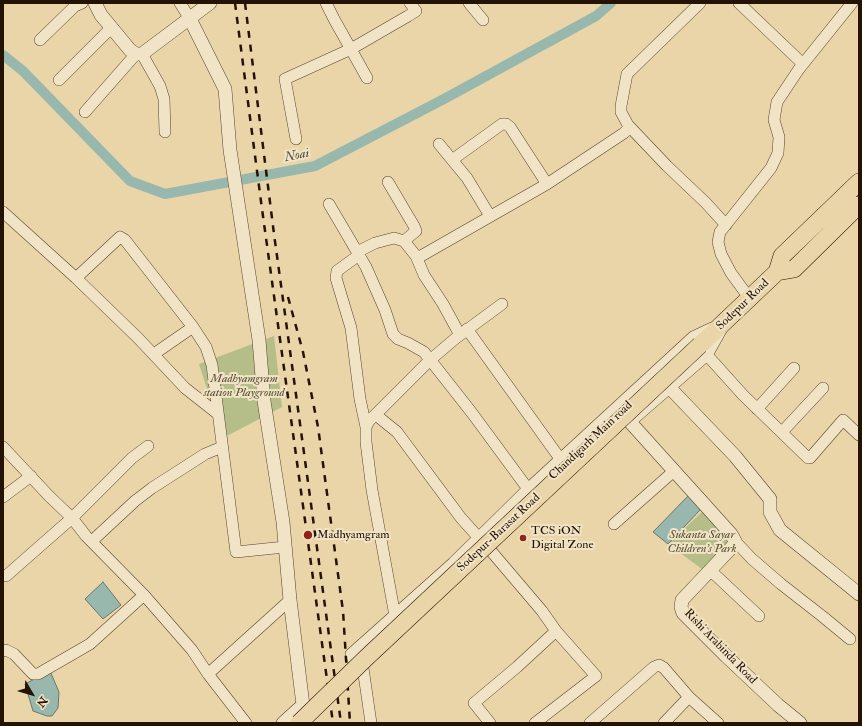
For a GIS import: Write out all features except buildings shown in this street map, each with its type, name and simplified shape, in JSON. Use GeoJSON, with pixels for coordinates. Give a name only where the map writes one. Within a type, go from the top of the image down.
{"type":"FeatureCollection","features":[{"type":"Feature","properties":{"kind":"main road"},"geometry":{"type":"LineString","coordinates":[[777,272],[782,256],[859,182]]}},
{"type":"Feature","properties":{"kind":"main road","name":"Sodepur Road"},"geometry":{"type":"LineString","coordinates":[[704,350],[728,320],[777,272],[794,269],[859,205]]}},
{"type":"Feature","properties":{"kind":"main road","name":"Sodepur-Barasat Road"},"geometry":{"type":"LineString","coordinates":[[299,723],[367,656],[704,350]]}},
{"type":"Feature","properties":{"kind":"street"},"geometry":{"type":"LineString","coordinates":[[40,40],[75,6],[82,3]]}},
{"type":"Feature","properties":{"kind":"street"},"geometry":{"type":"LineString","coordinates":[[95,3],[101,15],[111,28],[130,50],[139,54],[160,86],[164,99],[165,132]]}},
{"type":"Feature","properties":{"kind":"street"},"geometry":{"type":"LineString","coordinates":[[180,3],[190,19],[225,89],[230,150],[259,340],[264,400],[283,522],[290,600],[303,704],[283,723]]}},
{"type":"Feature","properties":{"kind":"street"},"geometry":{"type":"LineString","coordinates":[[85,112],[139,54],[190,19],[210,3]]}},
{"type":"Feature","properties":{"kind":"street"},"geometry":{"type":"LineString","coordinates":[[326,3],[367,78]]}},
{"type":"Feature","properties":{"kind":"street"},"geometry":{"type":"LineString","coordinates":[[469,3],[483,20]]}},
{"type":"Feature","properties":{"kind":"street"},"geometry":{"type":"LineString","coordinates":[[700,3],[626,74],[621,112],[628,125],[726,225]]}},
{"type":"Feature","properties":{"kind":"street"},"geometry":{"type":"LineString","coordinates":[[739,3],[803,64]]}},
{"type":"Feature","properties":{"kind":"street"},"geometry":{"type":"LineString","coordinates":[[750,299],[731,272],[721,254],[718,242],[720,232],[771,168],[778,153],[779,138],[774,120],[777,102],[803,64],[852,3]]}},
{"type":"Feature","properties":{"kind":"street"},"geometry":{"type":"LineString","coordinates":[[296,139],[285,78],[351,49],[408,16],[417,6]]}},
{"type":"Feature","properties":{"kind":"street"},"geometry":{"type":"LineString","coordinates":[[58,80],[111,28]]}},
{"type":"Feature","properties":{"kind":"street"},"geometry":{"type":"LineString","coordinates":[[452,160],[502,124],[506,124],[510,127],[547,184]]}},
{"type":"Feature","properties":{"kind":"street"},"geometry":{"type":"LineString","coordinates":[[416,256],[421,256],[547,184],[624,133],[628,129],[628,125]]}},
{"type":"Feature","properties":{"kind":"street"},"geometry":{"type":"LineString","coordinates":[[439,144],[475,189],[490,216]]}},
{"type":"Feature","properties":{"kind":"street"},"geometry":{"type":"LineString","coordinates":[[388,182],[416,231],[404,241]]}},
{"type":"Feature","properties":{"kind":"street"},"geometry":{"type":"LineString","coordinates":[[329,204],[366,267],[385,310],[393,334],[398,339],[408,342],[424,352],[528,488]]}},
{"type":"Feature","properties":{"kind":"street"},"geometry":{"type":"LineString","coordinates":[[3,212],[76,278],[154,354],[185,388],[218,414]]}},
{"type":"Feature","properties":{"kind":"street"},"geometry":{"type":"LineString","coordinates":[[76,278],[120,237],[125,240],[193,327],[206,347],[212,365],[236,552],[285,547]]}},
{"type":"Feature","properties":{"kind":"street"},"geometry":{"type":"LineString","coordinates":[[395,616],[372,490],[366,442],[366,427],[360,399],[351,328],[336,278],[337,271],[358,253],[375,243],[394,238],[404,241],[416,256],[424,275],[443,304],[561,460]]}},
{"type":"Feature","properties":{"kind":"street"},"geometry":{"type":"LineString","coordinates":[[366,427],[369,421],[430,360],[464,332],[502,304]]}},
{"type":"Feature","properties":{"kind":"street"},"geometry":{"type":"LineString","coordinates":[[371,723],[363,668],[354,662],[351,654],[395,616],[479,538],[528,488],[561,460],[693,337],[728,320]]}},
{"type":"Feature","properties":{"kind":"street"},"geometry":{"type":"LineString","coordinates":[[154,354],[193,327]]}},
{"type":"Feature","properties":{"kind":"street"},"geometry":{"type":"LineString","coordinates":[[704,350],[743,395],[810,458],[842,420],[859,435]]}},
{"type":"Feature","properties":{"kind":"street","name":"Chandigarh Main road"},"geometry":{"type":"LineString","coordinates":[[363,668],[670,387],[704,350]]}},
{"type":"Feature","properties":{"kind":"street"},"geometry":{"type":"LineString","coordinates":[[757,409],[794,368]]}},
{"type":"Feature","properties":{"kind":"street"},"geometry":{"type":"LineString","coordinates":[[670,387],[735,456],[770,499],[770,512],[780,530],[859,594]]}},
{"type":"Feature","properties":{"kind":"street"},"geometry":{"type":"LineString","coordinates":[[782,432],[823,388]]}},
{"type":"Feature","properties":{"kind":"street"},"geometry":{"type":"LineString","coordinates":[[376,415],[397,432],[461,518],[479,538]]}},
{"type":"Feature","properties":{"kind":"street"},"geometry":{"type":"LineString","coordinates":[[630,422],[727,528],[735,541],[752,559],[850,639]]}},
{"type":"Feature","properties":{"kind":"street"},"geometry":{"type":"LineString","coordinates":[[6,576],[72,518],[132,458],[148,446]]}},
{"type":"Feature","properties":{"kind":"street"},"geometry":{"type":"LineString","coordinates":[[3,447],[144,595],[192,650],[208,674],[246,723]]}},
{"type":"Feature","properties":{"kind":"street"},"geometry":{"type":"LineString","coordinates":[[92,541],[146,492],[206,454],[222,447]]}},
{"type":"Feature","properties":{"kind":"street"},"geometry":{"type":"LineString","coordinates":[[614,524],[674,471]]}},
{"type":"Feature","properties":{"kind":"street"},"geometry":{"type":"LineString","coordinates":[[3,497],[31,476]]}},
{"type":"Feature","properties":{"kind":"street","name":"Rishi Arabinda Road"},"geometry":{"type":"LineString","coordinates":[[735,541],[733,546],[682,600],[681,607],[683,613],[778,705],[800,723]]}},
{"type":"Feature","properties":{"kind":"street"},"geometry":{"type":"LineString","coordinates":[[491,551],[542,611],[556,631],[596,676],[535,723]]}},
{"type":"Feature","properties":{"kind":"street"},"geometry":{"type":"LineString","coordinates":[[710,570],[759,616]]}},
{"type":"Feature","properties":{"kind":"street"},"geometry":{"type":"LineString","coordinates":[[3,651],[6,650],[14,654],[25,667],[34,674],[38,674],[90,644],[144,595]]}},
{"type":"Feature","properties":{"kind":"street"},"geometry":{"type":"LineString","coordinates":[[208,674],[290,600]]}},
{"type":"Feature","properties":{"kind":"street"},"geometry":{"type":"LineString","coordinates":[[490,723],[474,703],[517,667],[556,631]]}},
{"type":"Feature","properties":{"kind":"street"},"geometry":{"type":"LineString","coordinates":[[590,723],[654,667],[659,665],[664,668],[689,697],[718,723]]}},
{"type":"Feature","properties":{"kind":"street"},"geometry":{"type":"LineString","coordinates":[[664,723],[689,697]]}},
{"type":"Feature","properties":{"kind":"green space","name":"Madhyamgram station Playground"},"geometry":{"type":"Polygon","coordinates":[[[274,336],[282,407],[223,438],[199,364],[274,336]]]}},
{"type":"Feature","properties":{"kind":"green space","name":"Sukanta Sayar Children's Park"},"geometry":{"type":"Polygon","coordinates":[[[703,511],[731,542],[706,572],[668,544],[703,511]]]}},
{"type":"Feature","properties":{"kind":"water"},"geometry":{"type":"Polygon","coordinates":[[[688,496],[701,509],[668,544],[653,532],[688,496]]]}},
{"type":"Feature","properties":{"kind":"water"},"geometry":{"type":"Polygon","coordinates":[[[103,582],[121,605],[103,619],[85,599],[103,582]]]}},
{"type":"Feature","properties":{"kind":"water"},"geometry":{"type":"Polygon","coordinates":[[[50,671],[59,692],[58,708],[52,716],[47,716],[33,711],[25,684],[50,671]]]}},
{"type":"Feature","properties":{"kind":"waterway","name":"Noai"},"geometry":{"type":"LineString","coordinates":[[3,55],[23,71],[130,181],[165,194],[315,166],[444,99],[596,16],[611,3]]}},
{"type":"Feature","properties":{"kind":"railway"},"geometry":{"type":"LineString","coordinates":[[235,3],[333,723]]}},
{"type":"Feature","properties":{"kind":"railway"},"geometry":{"type":"LineString","coordinates":[[245,3],[274,234],[341,723]]}},
{"type":"Feature","properties":{"kind":"railway"},"geometry":{"type":"LineString","coordinates":[[288,297],[303,352],[318,427],[343,611],[350,723]]}},
{"type":"Feature","properties":{"kind":"place","name":"Madhyamgram"},"geometry":{"type":"Point","coordinates":[308,535]}},
{"type":"Feature","properties":{"kind":"place","name":"TCS iON Digital Zone"},"geometry":{"type":"Point","coordinates":[523,538]}}]}
